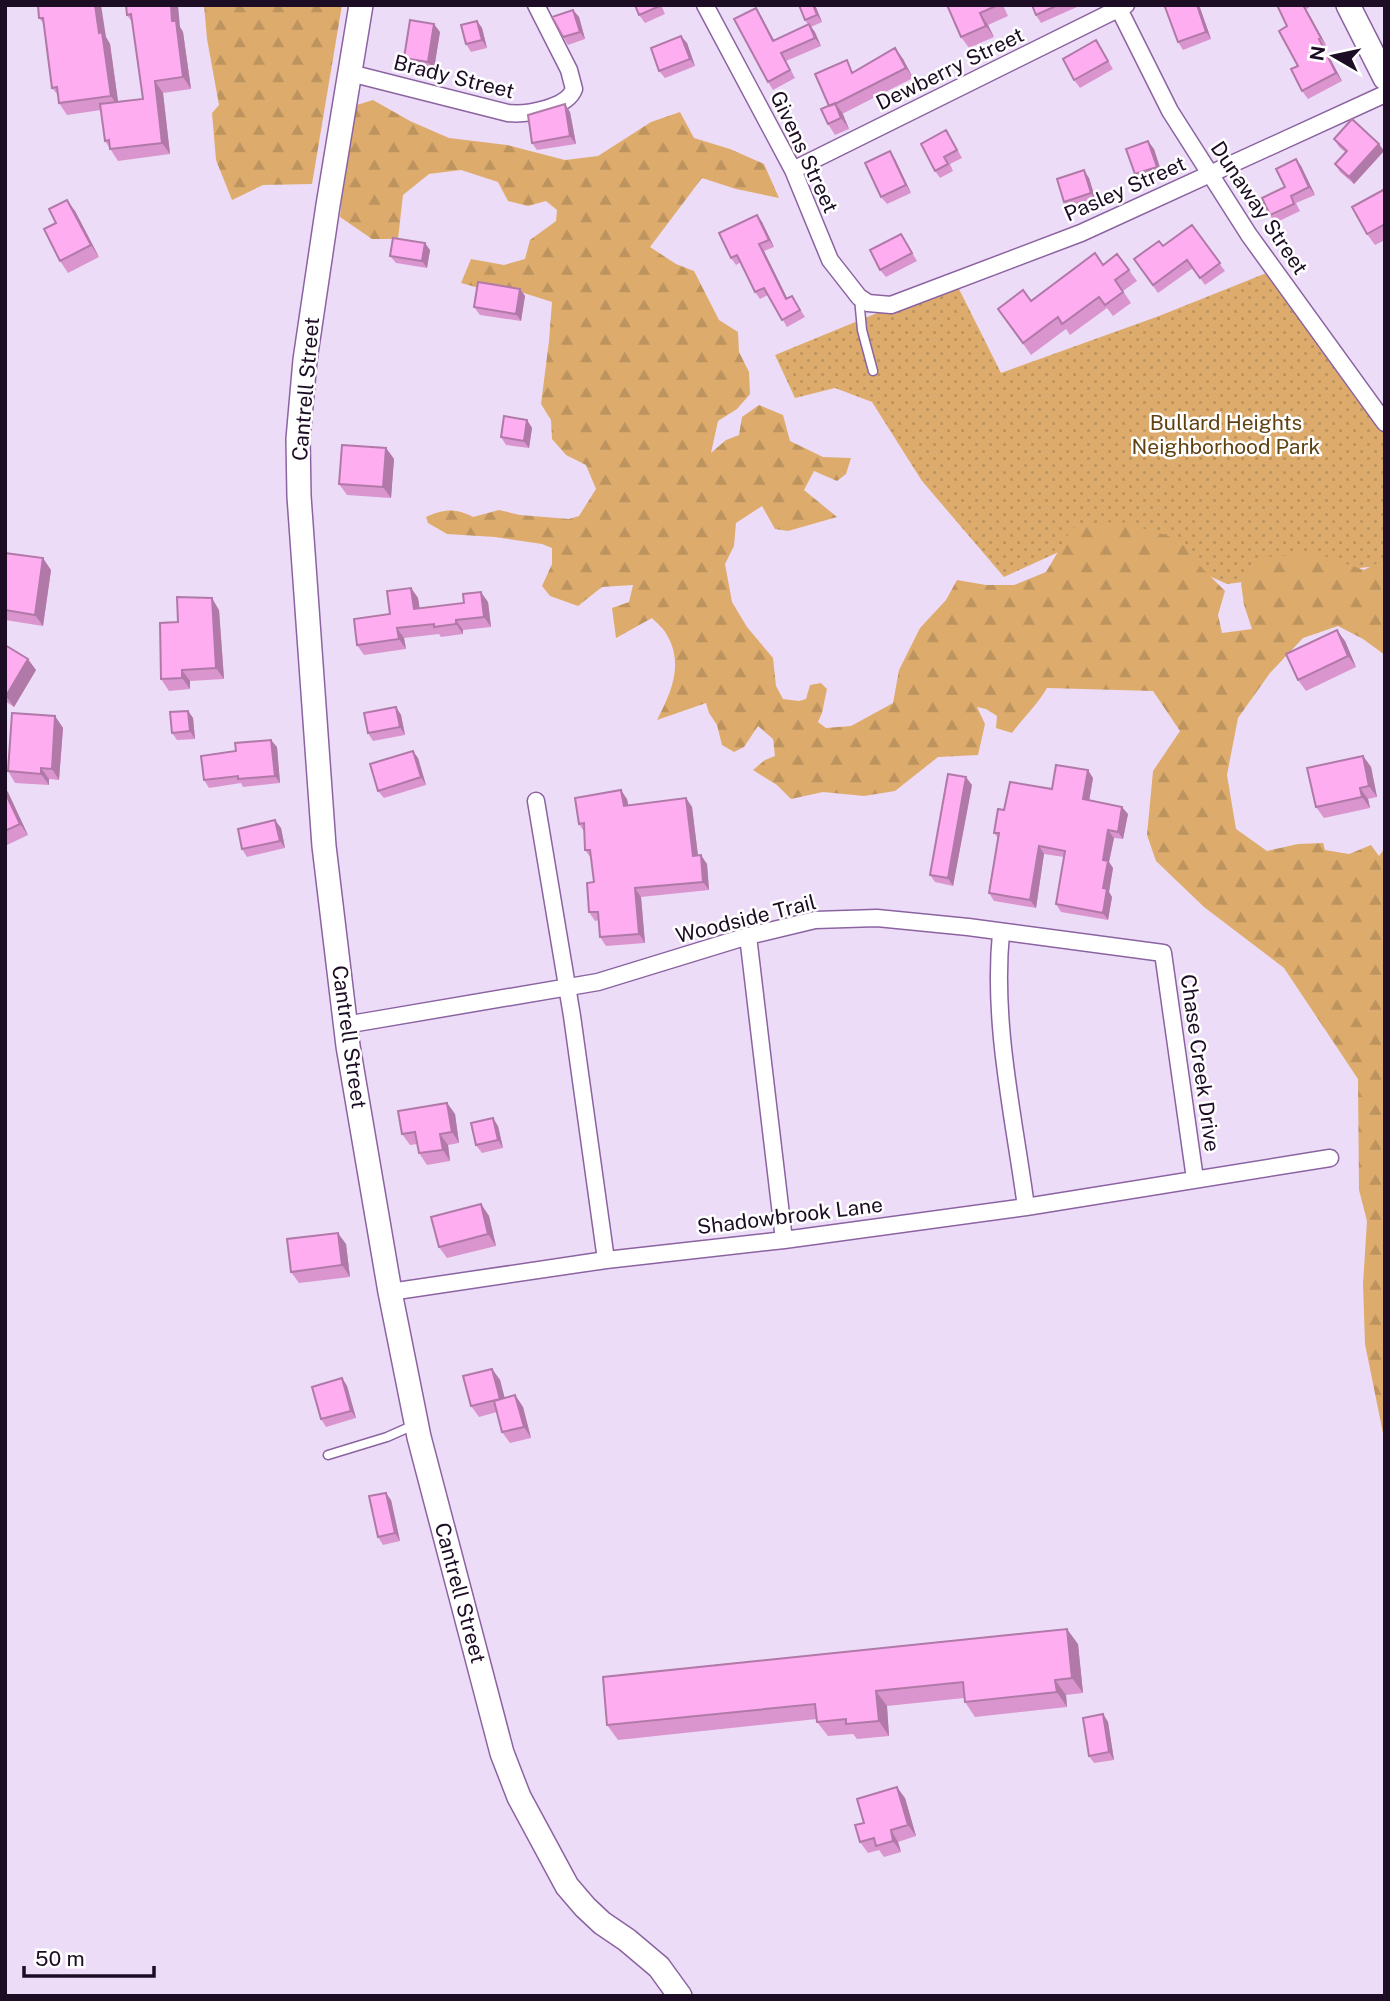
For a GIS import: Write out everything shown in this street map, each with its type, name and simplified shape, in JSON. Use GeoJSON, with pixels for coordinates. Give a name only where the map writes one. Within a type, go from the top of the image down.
{"type":"FeatureCollection","features":[{"type":"Feature","properties":{"kind":"street","name":"Cantrell Street"},"geometry":{"type":"LineString","coordinates":[[361,5],[320,255],[305,360],[298,439],[299,496],[324,846],[345,1025],[390,1292],[416,1424],[491,1719],[519,1797],[567,1886],[602,1923],[659,1967],[680,1996]]}},
{"type":"Feature","properties":{"kind":"street","name":"Brady Street"},"geometry":{"type":"LineString","coordinates":[[350,73],[508,113],[517,114],[555,105],[568,99],[574,89],[569,71],[536,5]]}},
{"type":"Feature","properties":{"kind":"street"},"geometry":{"type":"LineString","coordinates":[[707,9],[724,5]]}},
{"type":"Feature","properties":{"kind":"street"},"geometry":{"type":"LineString","coordinates":[[1349,5],[1383,69]]}},
{"type":"Feature","properties":{"kind":"street","name":"Dewberry Street"},"geometry":{"type":"LineString","coordinates":[[793,170],[1121,6]]}},
{"type":"Feature","properties":{"kind":"street","name":"Dunaway Street"},"geometry":{"type":"LineString","coordinates":[[1121,6],[1170,111],[1209,174],[1248,235],[1385,423]]}},
{"type":"Feature","properties":{"kind":"street","name":"Givens Street"},"geometry":{"type":"LineString","coordinates":[[707,9],[793,170],[830,260],[859,297],[876,304]]}},
{"type":"Feature","properties":{"kind":"street","name":"Pasley Street"},"geometry":{"type":"LineString","coordinates":[[876,304],[891,305],[1081,233],[1385,94]]}},
{"type":"Feature","properties":{"kind":"street"},"geometry":{"type":"LineString","coordinates":[[536,801],[567,989],[606,1260]]}},
{"type":"Feature","properties":{"kind":"street","name":"Woodside Trail"},"geometry":{"type":"LineString","coordinates":[[345,1025],[567,989],[748,936],[815,920],[877,918],[968,927],[1163,953]]}},
{"type":"Feature","properties":{"kind":"street"},"geometry":{"type":"LineString","coordinates":[[1001,933],[1000,1021],[1027,1207]]}},
{"type":"Feature","properties":{"kind":"street"},"geometry":{"type":"LineString","coordinates":[[748,936],[784,1240]]}},
{"type":"Feature","properties":{"kind":"street","name":"Chase Creek Drive"},"geometry":{"type":"LineString","coordinates":[[1163,953],[1195,1179]]}},
{"type":"Feature","properties":{"kind":"street","name":"Shadowbrook Lane"},"geometry":{"type":"LineString","coordinates":[[390,1292],[606,1260],[784,1240],[1027,1207],[1330,1158]]}},
{"type":"Feature","properties":{"kind":"lane"},"geometry":{"type":"LineString","coordinates":[[859,297],[862,330],[873,371]]}},
{"type":"Feature","properties":{"kind":"lane"},"geometry":{"type":"LineString","coordinates":[[328,1455],[387,1437],[416,1424]]}},
{"type":"Feature","properties":{"kind":"green space"},"geometry":{"type":"Polygon","coordinates":[[[204,5],[342,5],[312,184],[263,185],[232,200],[216,160],[212,113],[219,105],[204,5]]]}},
{"type":"Feature","properties":{"kind":"green space"},"geometry":{"type":"Polygon","coordinates":[[[373,100],[410,121],[449,138],[507,145],[565,160],[598,156],[651,122],[680,112],[694,138],[730,149],[764,164],[779,198],[702,178],[650,247],[676,264],[694,271],[719,320],[738,332],[739,352],[749,372],[750,394],[737,409],[718,421],[711,453],[726,440],[739,435],[742,417],[759,405],[783,415],[790,441],[823,457],[851,458],[846,474],[837,481],[814,471],[804,490],[837,517],[788,531],[775,529],[762,506],[736,523],[734,546],[725,564],[732,602],[747,627],[773,658],[776,686],[783,699],[806,699],[810,685],[821,683],[827,689],[818,722],[826,728],[851,726],[893,703],[899,670],[920,628],[946,600],[957,580],[986,585],[1014,585],[1046,572],[1072,528],[1118,521],[1179,539],[1197,563],[1225,591],[1218,615],[1222,633],[1252,629],[1244,605],[1241,583],[1267,557],[1318,554],[1364,570],[1385,559],[1385,655],[1338,626],[1303,638],[1270,673],[1238,718],[1227,775],[1236,829],[1267,851],[1298,844],[1323,843],[1325,850],[1349,854],[1371,845],[1379,856],[1385,848],[1385,1443],[1365,1344],[1363,1284],[1367,1221],[1359,1190],[1358,1079],[1284,968],[1204,907],[1156,861],[1147,835],[1153,771],[1180,731],[1153,691],[1047,688],[1012,733],[996,728],[997,716],[977,707],[985,724],[978,755],[938,757],[895,791],[864,796],[823,792],[791,799],[777,785],[753,770],[775,756],[773,739],[758,726],[744,747],[734,752],[722,745],[717,725],[706,703],[657,720],[674,679],[675,657],[667,635],[652,618],[616,638],[612,608],[629,602],[633,585],[602,587],[578,606],[550,596],[542,586],[552,564],[552,548],[495,537],[447,534],[428,523],[426,517],[449,511],[473,517],[499,510],[520,515],[569,519],[579,516],[596,489],[586,465],[566,455],[552,439],[551,420],[541,404],[552,302],[499,285],[479,288],[461,283],[471,259],[504,265],[525,259],[530,240],[556,221],[557,210],[546,201],[528,206],[508,201],[498,182],[461,170],[429,174],[403,195],[398,239],[372,239],[340,217],[350,107],[373,100]]]}},
{"type":"Feature","properties":{"kind":"green space","name":"Bullard Heights Neighborhood Park"},"geometry":{"type":"Polygon","coordinates":[[[1274,270],[1385,423],[1385,565],[1227,584],[1107,530],[1004,577],[922,481],[872,402],[835,388],[795,398],[775,355],[955,281],[1001,373],[1159,316],[1274,270]]]}},
{"type":"Feature","properties":{"kind":"building"},"geometry":{"type":"Polygon","coordinates":[[[38,5],[95,5],[99,33],[102,32],[111,96],[59,103],[57,87],[52,88],[43,18],[39,18],[38,5]]]}},
{"type":"Feature","properties":{"kind":"building"},"geometry":{"type":"Polygon","coordinates":[[[126,5],[171,5],[172,21],[176,21],[183,77],[155,81],[162,143],[110,149],[109,140],[105,141],[100,104],[143,99],[131,14],[127,15],[126,5]]]}},
{"type":"Feature","properties":{"kind":"building"},"geometry":{"type":"Polygon","coordinates":[[[635,5],[659,5],[660,6],[639,15],[635,5]]]}},
{"type":"Feature","properties":{"kind":"building"},"geometry":{"type":"Polygon","coordinates":[[[799,5],[813,5],[817,15],[805,20],[799,5]]]}},
{"type":"Feature","properties":{"kind":"building"},"geometry":{"type":"Polygon","coordinates":[[[947,5],[998,5],[980,13],[986,26],[961,37],[947,5]]]}},
{"type":"Feature","properties":{"kind":"building"},"geometry":{"type":"Polygon","coordinates":[[[1032,5],[1058,5],[1036,15],[1032,5]]]}},
{"type":"Feature","properties":{"kind":"building"},"geometry":{"type":"Polygon","coordinates":[[[1197,5],[1206,32],[1178,42],[1165,7],[1197,5]]]}},
{"type":"Feature","properties":{"kind":"building"},"geometry":{"type":"Polygon","coordinates":[[[1277,5],[1303,5],[1336,73],[1302,91],[1291,69],[1298,66],[1279,31],[1287,26],[1277,5]]]}},
{"type":"Feature","properties":{"kind":"building"},"geometry":{"type":"Polygon","coordinates":[[[756,8],[773,41],[809,24],[815,38],[781,53],[790,70],[768,82],[734,19],[756,8]]]}},
{"type":"Feature","properties":{"kind":"building"},"geometry":{"type":"Polygon","coordinates":[[[573,10],[580,32],[563,37],[552,17],[573,10]]]}},
{"type":"Feature","properties":{"kind":"building"},"geometry":{"type":"Polygon","coordinates":[[[410,20],[434,24],[428,62],[404,58],[410,20]]]}},
{"type":"Feature","properties":{"kind":"building"},"geometry":{"type":"Polygon","coordinates":[[[477,21],[482,40],[466,44],[461,25],[477,21]]]}},
{"type":"Feature","properties":{"kind":"building"},"geometry":{"type":"Polygon","coordinates":[[[681,36],[690,59],[659,71],[651,48],[681,36]]]}},
{"type":"Feature","properties":{"kind":"building"},"geometry":{"type":"Polygon","coordinates":[[[1096,40],[1108,61],[1074,80],[1063,59],[1096,40]]]}},
{"type":"Feature","properties":{"kind":"building"},"geometry":{"type":"Polygon","coordinates":[[[895,48],[906,68],[829,106],[815,74],[847,60],[852,73],[895,48]]]}},
{"type":"Feature","properties":{"kind":"building"},"geometry":{"type":"Polygon","coordinates":[[[835,103],[841,118],[828,124],[821,109],[835,103]]]}},
{"type":"Feature","properties":{"kind":"building"},"geometry":{"type":"Polygon","coordinates":[[[565,104],[570,136],[532,143],[528,115],[565,104]]]}},
{"type":"Feature","properties":{"kind":"building"},"geometry":{"type":"Polygon","coordinates":[[[1352,119],[1379,144],[1349,177],[1335,164],[1347,151],[1334,139],[1352,119]]]}},
{"type":"Feature","properties":{"kind":"building"},"geometry":{"type":"Polygon","coordinates":[[[946,130],[957,150],[944,157],[948,164],[935,171],[921,144],[946,130]]]}},
{"type":"Feature","properties":{"kind":"building"},"geometry":{"type":"Polygon","coordinates":[[[1148,141],[1157,167],[1135,174],[1126,149],[1148,141]]]}},
{"type":"Feature","properties":{"kind":"building"},"geometry":{"type":"Polygon","coordinates":[[[890,151],[906,185],[881,197],[865,163],[890,151]]]}},
{"type":"Feature","properties":{"kind":"building"},"geometry":{"type":"Polygon","coordinates":[[[1296,159],[1309,187],[1291,196],[1294,204],[1270,215],[1262,198],[1285,187],[1276,169],[1296,159]]]}},
{"type":"Feature","properties":{"kind":"building"},"geometry":{"type":"Polygon","coordinates":[[[1084,170],[1091,193],[1064,202],[1057,179],[1084,170]]]}},
{"type":"Feature","properties":{"kind":"building"},"geometry":{"type":"Polygon","coordinates":[[[1385,189],[1385,224],[1367,234],[1352,207],[1385,189]]]}},
{"type":"Feature","properties":{"kind":"building"},"geometry":{"type":"Polygon","coordinates":[[[67,200],[91,245],[60,261],[44,229],[56,223],[49,209],[67,200]]]}},
{"type":"Feature","properties":{"kind":"building"},"geometry":{"type":"Polygon","coordinates":[[[757,215],[769,240],[759,244],[786,299],[792,296],[800,310],[782,320],[764,288],[755,292],[737,255],[731,258],[719,233],[757,215]]]}},
{"type":"Feature","properties":{"kind":"building"},"geometry":{"type":"Polygon","coordinates":[[[1192,225],[1220,263],[1200,278],[1187,260],[1153,285],[1134,259],[1159,241],[1163,246],[1192,225]]]}},
{"type":"Feature","properties":{"kind":"building"},"geometry":{"type":"Polygon","coordinates":[[[901,234],[912,253],[880,270],[870,250],[901,234]]]}},
{"type":"Feature","properties":{"kind":"building"},"geometry":{"type":"Polygon","coordinates":[[[393,238],[425,243],[422,261],[390,256],[393,238]]]}},
{"type":"Feature","properties":{"kind":"building"},"geometry":{"type":"Polygon","coordinates":[[[1095,253],[1103,265],[1117,254],[1129,270],[1115,280],[1123,292],[1105,305],[1099,297],[1062,324],[1058,317],[1023,343],[998,309],[1023,290],[1031,301],[1095,253]]]}},
{"type":"Feature","properties":{"kind":"building"},"geometry":{"type":"Polygon","coordinates":[[[478,282],[520,289],[516,314],[474,307],[478,282]]]}},
{"type":"Feature","properties":{"kind":"building"},"geometry":{"type":"Polygon","coordinates":[[[504,416],[527,420],[524,441],[501,437],[504,416]]]}},
{"type":"Feature","properties":{"kind":"building"},"geometry":{"type":"Polygon","coordinates":[[[342,445],[386,448],[383,487],[339,484],[342,445]]]}},
{"type":"Feature","properties":{"kind":"building"},"geometry":{"type":"Polygon","coordinates":[[[5,553],[43,558],[35,615],[5,610],[5,553]]]}},
{"type":"Feature","properties":{"kind":"building"},"geometry":{"type":"Polygon","coordinates":[[[411,588],[414,609],[464,603],[463,594],[481,592],[484,617],[456,620],[456,624],[434,627],[434,624],[397,628],[399,639],[357,645],[354,619],[390,614],[387,591],[411,588]]]}},
{"type":"Feature","properties":{"kind":"building"},"geometry":{"type":"Polygon","coordinates":[[[177,597],[212,598],[216,668],[182,670],[182,678],[161,679],[160,623],[178,622],[177,597]]]}},
{"type":"Feature","properties":{"kind":"building"},"geometry":{"type":"Polygon","coordinates":[[[1337,630],[1348,656],[1298,680],[1286,654],[1337,630]]]}},
{"type":"Feature","properties":{"kind":"building"},"geometry":{"type":"Polygon","coordinates":[[[5,645],[28,659],[6,696],[5,695],[5,645]]]}},
{"type":"Feature","properties":{"kind":"building"},"geometry":{"type":"Polygon","coordinates":[[[396,707],[400,727],[368,733],[364,713],[396,707]]]}},
{"type":"Feature","properties":{"kind":"building"},"geometry":{"type":"Polygon","coordinates":[[[188,711],[190,731],[172,733],[170,712],[188,711]]]}},
{"type":"Feature","properties":{"kind":"building"},"geometry":{"type":"Polygon","coordinates":[[[12,713],[55,716],[52,769],[41,768],[41,774],[8,771],[12,713]]]}},
{"type":"Feature","properties":{"kind":"building"},"geometry":{"type":"Polygon","coordinates":[[[271,740],[275,776],[204,780],[201,756],[236,751],[235,743],[271,740]]]}},
{"type":"Feature","properties":{"kind":"building"},"geometry":{"type":"Polygon","coordinates":[[[413,751],[421,777],[378,791],[370,764],[413,751]]]}},
{"type":"Feature","properties":{"kind":"building"},"geometry":{"type":"Polygon","coordinates":[[[1363,756],[1369,786],[1360,788],[1362,797],[1316,807],[1307,768],[1363,756]]]}},
{"type":"Feature","properties":{"kind":"building"},"geometry":{"type":"Polygon","coordinates":[[[1056,765],[1088,770],[1083,799],[1122,807],[1118,832],[1108,830],[1103,860],[1108,861],[1103,888],[1107,889],[1103,913],[1056,904],[1065,851],[1039,846],[1030,900],[989,893],[999,833],[994,833],[998,809],[1004,810],[1010,782],[1052,789],[1056,765]]]}},
{"type":"Feature","properties":{"kind":"building"},"geometry":{"type":"Polygon","coordinates":[[[948,774],[966,777],[948,878],[930,875],[948,774]]]}},
{"type":"Feature","properties":{"kind":"building"},"geometry":{"type":"Polygon","coordinates":[[[621,790],[624,806],[686,798],[693,856],[701,855],[703,882],[635,888],[639,934],[600,937],[598,912],[589,912],[587,883],[594,882],[590,850],[585,850],[584,823],[579,824],[575,798],[621,790]]]}},
{"type":"Feature","properties":{"kind":"building"},"geometry":{"type":"Polygon","coordinates":[[[5,792],[20,824],[5,831],[5,792]]]}},
{"type":"Feature","properties":{"kind":"building"},"geometry":{"type":"Polygon","coordinates":[[[275,820],[280,841],[242,849],[238,829],[275,820]]]}},
{"type":"Feature","properties":{"kind":"building"},"geometry":{"type":"Polygon","coordinates":[[[447,1103],[452,1132],[440,1134],[443,1150],[419,1153],[415,1132],[402,1134],[398,1111],[447,1103]]]}},
{"type":"Feature","properties":{"kind":"building"},"geometry":{"type":"Polygon","coordinates":[[[493,1118],[498,1140],[476,1145],[471,1123],[493,1118]]]}},
{"type":"Feature","properties":{"kind":"building"},"geometry":{"type":"Polygon","coordinates":[[[481,1204],[488,1234],[439,1247],[431,1217],[481,1204]]]}},
{"type":"Feature","properties":{"kind":"building"},"geometry":{"type":"Polygon","coordinates":[[[338,1233],[342,1265],[291,1272],[287,1239],[338,1233]]]}},
{"type":"Feature","properties":{"kind":"building"},"geometry":{"type":"Polygon","coordinates":[[[492,1369],[500,1399],[471,1406],[463,1376],[492,1369]]]}},
{"type":"Feature","properties":{"kind":"building"},"geometry":{"type":"Polygon","coordinates":[[[342,1378],[351,1411],[321,1419],[312,1387],[342,1378]]]}},
{"type":"Feature","properties":{"kind":"building"},"geometry":{"type":"Polygon","coordinates":[[[515,1395],[524,1427],[502,1432],[494,1401],[515,1395]]]}},
{"type":"Feature","properties":{"kind":"building"},"geometry":{"type":"Polygon","coordinates":[[[386,1493],[395,1533],[378,1537],[369,1496],[386,1493]]]}},
{"type":"Feature","properties":{"kind":"building"},"geometry":{"type":"Polygon","coordinates":[[[1067,1629],[1072,1678],[1055,1680],[1057,1692],[965,1702],[963,1682],[876,1691],[879,1721],[846,1724],[846,1719],[817,1722],[815,1704],[607,1725],[603,1677],[1067,1629]]]}},
{"type":"Feature","properties":{"kind":"building"},"geometry":{"type":"Polygon","coordinates":[[[1103,1714],[1109,1752],[1089,1756],[1083,1718],[1103,1714]]]}},
{"type":"Feature","properties":{"kind":"building"},"geometry":{"type":"Polygon","coordinates":[[[897,1787],[908,1825],[891,1830],[893,1841],[876,1846],[874,1838],[860,1842],[855,1825],[864,1823],[857,1799],[897,1787]]]}}]}
